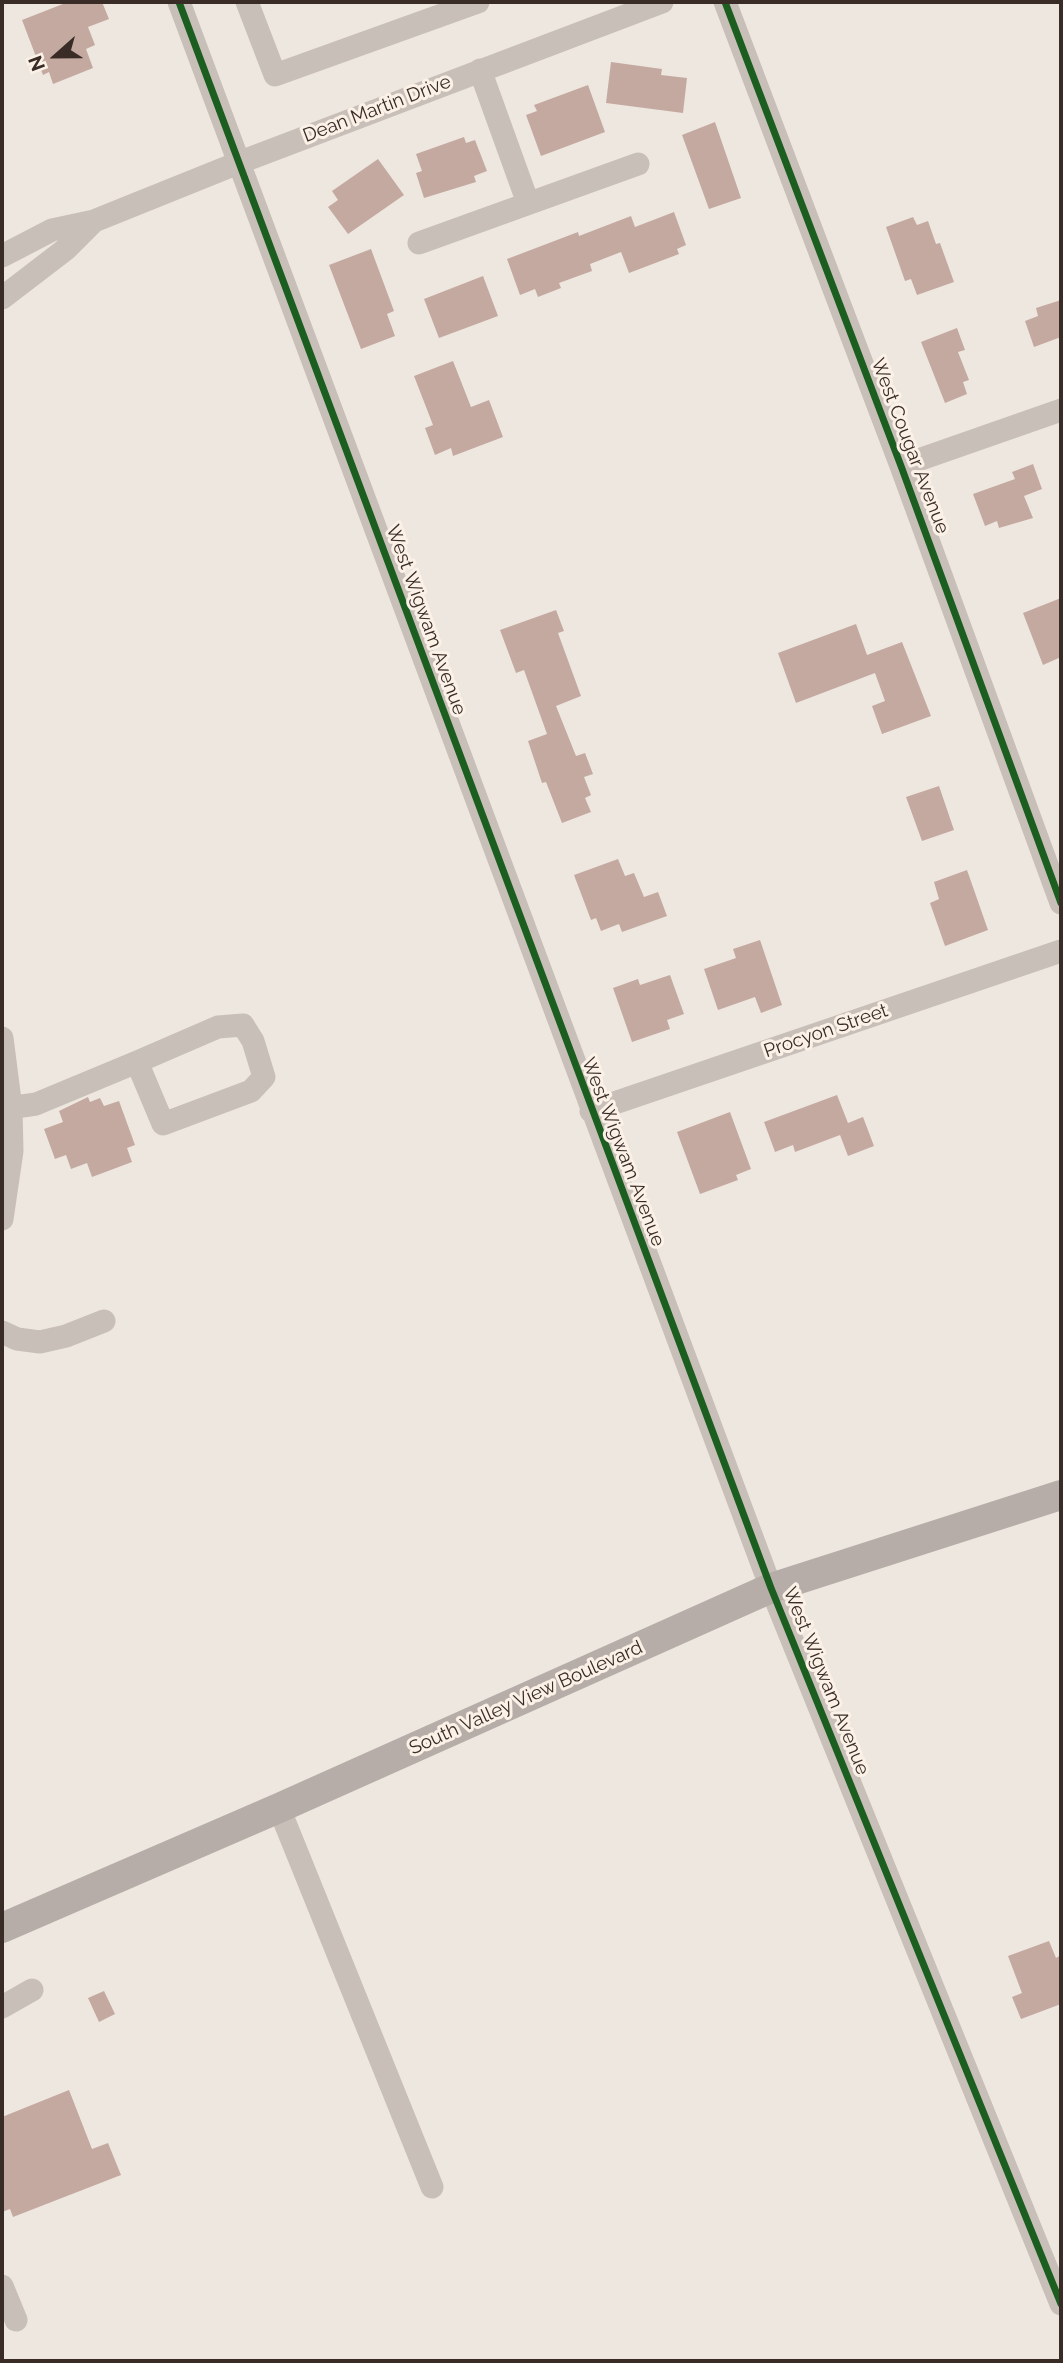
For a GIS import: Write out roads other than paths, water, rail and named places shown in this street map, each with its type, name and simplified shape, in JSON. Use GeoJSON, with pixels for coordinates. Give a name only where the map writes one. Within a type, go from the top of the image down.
{"type":"FeatureCollection","features":[{"type":"Feature","properties":{"kind":"main road","name":"South Valley View Boulevard"},"geometry":{"type":"LineString","coordinates":[[2,1928],[279,1808],[771,1588],[1061,1495]]}},
{"type":"Feature","properties":{"kind":"street","name":"West Wigwam Avenue"},"geometry":{"type":"LineString","coordinates":[[178,2],[771,1588],[1061,2304]]}},
{"type":"Feature","properties":{"kind":"street"},"geometry":{"type":"LineString","coordinates":[[247,2],[275,75],[478,2]]}},
{"type":"Feature","properties":{"kind":"street","name":"Dean Martin Drive"},"geometry":{"type":"LineString","coordinates":[[2,256],[52,230],[94,221],[238,163],[663,2]]}},
{"type":"Feature","properties":{"kind":"street","name":"West Cougar Avenue"},"geometry":{"type":"LineString","coordinates":[[725,2],[901,466],[1061,903]]}},
{"type":"Feature","properties":{"kind":"street"},"geometry":{"type":"LineString","coordinates":[[480,70],[528,203]]}},
{"type":"Feature","properties":{"kind":"street"},"geometry":{"type":"LineString","coordinates":[[419,243],[638,164]]}},
{"type":"Feature","properties":{"kind":"street","name":"Dean Martin Drive"},"geometry":{"type":"LineString","coordinates":[[2,298],[66,249],[94,221]]}},
{"type":"Feature","properties":{"kind":"street"},"geometry":{"type":"LineString","coordinates":[[901,466],[1061,410]]}},
{"type":"Feature","properties":{"kind":"street","name":"Procyon Street"},"geometry":{"type":"LineString","coordinates":[[591,1111],[1061,951]]}},
{"type":"Feature","properties":{"kind":"street"},"geometry":{"type":"LineString","coordinates":[[6,1108],[36,1104],[218,1027],[243,1025],[253,1041],[264,1077],[251,1091],[163,1124],[136,1062]]}},
{"type":"Feature","properties":{"kind":"street"},"geometry":{"type":"LineString","coordinates":[[2,1038],[6,1108],[12,1151],[2,1219]]}},
{"type":"Feature","properties":{"kind":"street"},"geometry":{"type":"LineString","coordinates":[[2,1332],[18,1339],[40,1342],[66,1336],[104,1321]]}},
{"type":"Feature","properties":{"kind":"street"},"geometry":{"type":"LineString","coordinates":[[279,1808],[432,2186]]}},
{"type":"Feature","properties":{"kind":"street"},"geometry":{"type":"LineString","coordinates":[[2,2007],[33,1990]]}},
{"type":"Feature","properties":{"kind":"street"},"geometry":{"type":"LineString","coordinates":[[2,2286],[16,2320]]}}]}
